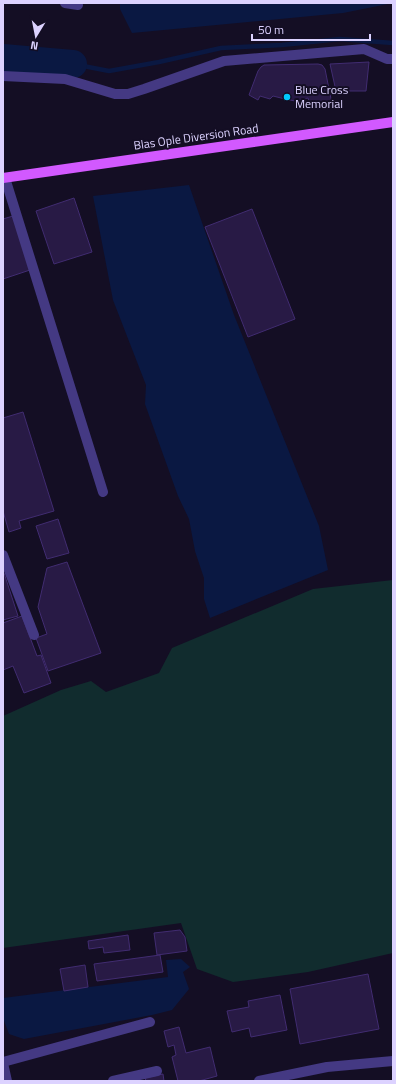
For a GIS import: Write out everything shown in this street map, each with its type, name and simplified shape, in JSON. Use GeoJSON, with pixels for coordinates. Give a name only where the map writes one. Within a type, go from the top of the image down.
{"type":"FeatureCollection","features":[{"type":"Feature","properties":{"kind":"main road","name":"Blas Ople Diversion Road"},"geometry":{"type":"LineString","coordinates":[[4,178],[393,122]]}},
{"type":"Feature","properties":{"kind":"street"},"geometry":{"type":"LineString","coordinates":[[65,3],[78,5]]}},
{"type":"Feature","properties":{"kind":"street"},"geometry":{"type":"LineString","coordinates":[[3,76],[65,79],[115,94],[128,94],[224,60],[364,49],[387,59],[393,59]]}},
{"type":"Feature","properties":{"kind":"street"},"geometry":{"type":"LineString","coordinates":[[4,178],[103,492]]}},
{"type":"Feature","properties":{"kind":"street"},"geometry":{"type":"LineString","coordinates":[[3,555],[34,635]]}},
{"type":"Feature","properties":{"kind":"street"},"geometry":{"type":"LineString","coordinates":[[7,1081],[3,1062],[150,1022]]}},
{"type":"Feature","properties":{"kind":"street"},"geometry":{"type":"LineString","coordinates":[[262,1081],[327,1067],[393,1061]]}},
{"type":"Feature","properties":{"kind":"street"},"geometry":{"type":"LineString","coordinates":[[113,1081],[157,1070]]}},
{"type":"Feature","properties":{"kind":"green space"},"geometry":{"type":"Polygon","coordinates":[[[393,580],[393,953],[308,972],[233,982],[197,969],[181,923],[3,948],[3,716],[61,690],[91,681],[106,692],[159,673],[172,648],[313,589],[393,580]]]}},
{"type":"Feature","properties":{"kind":"water"},"geometry":{"type":"Polygon","coordinates":[[[120,3],[393,3],[343,13],[132,33],[120,9],[120,3]]]}},
{"type":"Feature","properties":{"kind":"water"},"geometry":{"type":"Polygon","coordinates":[[[189,185],[234,315],[319,526],[328,570],[210,618],[204,599],[204,578],[195,551],[189,519],[178,496],[145,404],[146,385],[113,300],[93,196],[189,185]]]}},
{"type":"Feature","properties":{"kind":"water"},"geometry":{"type":"Polygon","coordinates":[[[181,959],[190,967],[183,972],[189,989],[172,1010],[24,1039],[9,1034],[3,1018],[3,998],[168,977],[166,960],[181,959]]]}},
{"type":"Feature","properties":{"kind":"building"},"geometry":{"type":"Polygon","coordinates":[[[369,62],[366,91],[336,91],[330,64],[369,62]]]}},
{"type":"Feature","properties":{"kind":"building"},"geometry":{"type":"Polygon","coordinates":[[[264,65],[322,65],[325,69],[332,104],[322,106],[321,102],[310,104],[308,98],[295,101],[273,96],[270,99],[260,96],[258,100],[249,95],[258,71],[264,65]]]}},
{"type":"Feature","properties":{"kind":"building"},"geometry":{"type":"Polygon","coordinates":[[[74,198],[92,252],[54,264],[36,211],[74,198]]]}},
{"type":"Feature","properties":{"kind":"building"},"geometry":{"type":"Polygon","coordinates":[[[252,209],[295,319],[248,337],[205,227],[252,209]]]}},
{"type":"Feature","properties":{"kind":"building"},"geometry":{"type":"Polygon","coordinates":[[[13,216],[30,270],[3,279],[3,219],[13,216]]]}},
{"type":"Feature","properties":{"kind":"building"},"geometry":{"type":"Polygon","coordinates":[[[23,412],[54,511],[19,521],[21,528],[9,532],[3,511],[3,418],[23,412]]]}},
{"type":"Feature","properties":{"kind":"building"},"geometry":{"type":"Polygon","coordinates":[[[58,519],[69,553],[47,559],[36,526],[58,519]]]}},
{"type":"Feature","properties":{"kind":"building"},"geometry":{"type":"Polygon","coordinates":[[[67,562],[101,653],[48,671],[36,638],[47,634],[38,607],[47,568],[67,562]]]}},
{"type":"Feature","properties":{"kind":"building"},"geometry":{"type":"Polygon","coordinates":[[[3,573],[18,616],[3,620],[3,573]]]}},
{"type":"Feature","properties":{"kind":"building"},"geometry":{"type":"Polygon","coordinates":[[[22,616],[37,656],[41,655],[51,683],[24,693],[13,666],[3,670],[3,623],[22,616]]]}},
{"type":"Feature","properties":{"kind":"building"},"geometry":{"type":"Polygon","coordinates":[[[180,930],[185,937],[187,951],[157,955],[154,933],[180,930]]]}},
{"type":"Feature","properties":{"kind":"building"},"geometry":{"type":"Polygon","coordinates":[[[128,935],[130,950],[104,953],[103,947],[89,949],[88,941],[128,935]]]}},
{"type":"Feature","properties":{"kind":"building"},"geometry":{"type":"Polygon","coordinates":[[[160,955],[163,972],[97,981],[94,964],[160,955]]]}},
{"type":"Feature","properties":{"kind":"building"},"geometry":{"type":"Polygon","coordinates":[[[85,965],[88,987],[64,991],[60,969],[85,965]]]}},
{"type":"Feature","properties":{"kind":"building"},"geometry":{"type":"Polygon","coordinates":[[[368,974],[379,1029],[300,1044],[290,989],[368,974]]]}},
{"type":"Feature","properties":{"kind":"building"},"geometry":{"type":"Polygon","coordinates":[[[280,995],[287,1030],[251,1037],[249,1028],[232,1032],[227,1011],[249,1007],[248,1001],[280,995]]]}},
{"type":"Feature","properties":{"kind":"building"},"geometry":{"type":"Polygon","coordinates":[[[179,1027],[186,1053],[210,1047],[217,1076],[199,1081],[178,1081],[172,1057],[176,1055],[174,1045],[168,1047],[164,1031],[179,1027]]]}},
{"type":"Feature","properties":{"kind":"building"},"geometry":{"type":"Polygon","coordinates":[[[163,1074],[164,1081],[146,1081],[145,1078],[163,1074]]]}},
{"type":"Feature","properties":{"kind":"waterway"},"geometry":{"type":"LineString","coordinates":[[73,64],[109,71],[159,62],[221,48],[282,45],[340,39],[393,43]]}},
{"type":"Feature","properties":{"kind":"waterway"},"geometry":{"type":"LineString","coordinates":[[3,58],[73,64]]}},
{"type":"Feature","properties":{"kind":"place","name":"Blue Cross Memorial"},"geometry":{"type":"Point","coordinates":[287,97]}}]}
